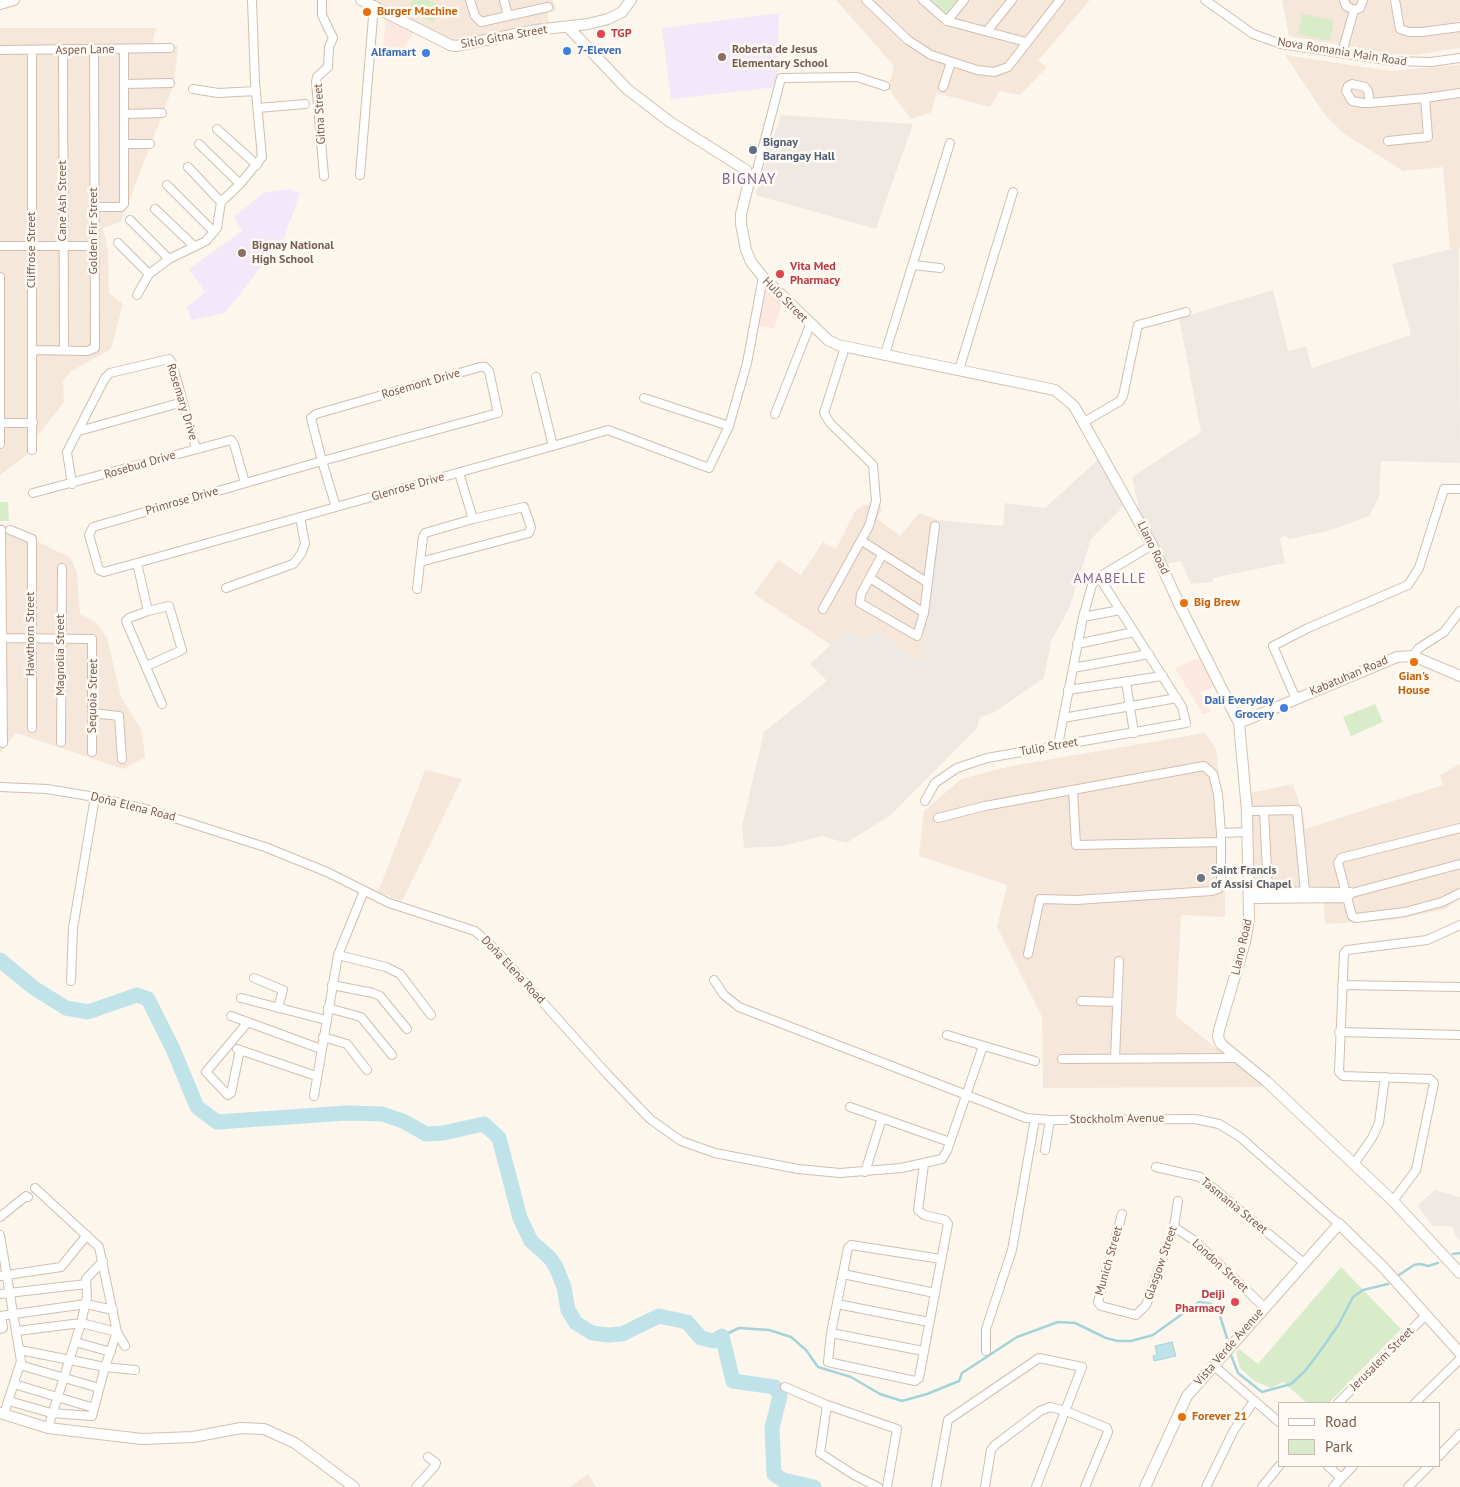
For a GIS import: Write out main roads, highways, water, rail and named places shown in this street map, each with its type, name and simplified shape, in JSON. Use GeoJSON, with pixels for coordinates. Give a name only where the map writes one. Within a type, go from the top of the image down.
{"type":"FeatureCollection","features":[{"type":"Feature","properties":{"kind":"main road"},"geometry":{"type":"LineString","coordinates":[[0,4],[14,0]]}},
{"type":"Feature","properties":{"kind":"main road","name":"Sitio Gitna Street"},"geometry":{"type":"LineString","coordinates":[[361,0],[450,45],[502,38],[536,30],[568,27],[608,19],[622,12],[631,0]]}},
{"type":"Feature","properties":{"kind":"main road","name":"Hulo Street"},"geometry":{"type":"LineString","coordinates":[[568,27],[627,89],[670,122],[742,165],[749,180],[741,214],[742,238],[751,262],[763,278],[810,325],[828,340],[845,347],[1055,390],[1074,406],[1105,457]]}},
{"type":"Feature","properties":{"kind":"main road","name":"Llano Road"},"geometry":{"type":"LineString","coordinates":[[1105,457],[1152,545],[1179,604],[1239,723],[1247,811],[1250,895],[1246,942],[1218,1037],[1221,1044],[1393,1201],[1460,1273]]}},
{"type":"Feature","properties":{"kind":"main road","name":"Kabatuhan Road"},"geometry":{"type":"LineString","coordinates":[[1239,723],[1388,660],[1413,656],[1458,675]]}},
{"type":"Feature","properties":{"kind":"main road","name":"Vista Verde Avenue"},"geometry":{"type":"LineString","coordinates":[[1145,1487],[1182,1402],[1264,1307],[1340,1224]]}},
{"type":"Feature","properties":{"kind":"main road","name":"Stockholm Avenue"},"geometry":{"type":"LineString","coordinates":[[1340,1224],[1460,1352]]}},
{"type":"Feature","properties":{"kind":"main road"},"geometry":{"type":"LineString","coordinates":[[2,1413],[48,1428],[142,1438],[193,1437],[241,1428],[264,1429],[295,1443],[354,1487]]}},
{"type":"Feature","properties":{"kind":"water"},"geometry":{"type":"Polygon","coordinates":[[[1172,1342],[1176,1356],[1154,1361],[1153,1356],[1157,1355],[1155,1346],[1172,1342]]]}},
{"type":"Feature","properties":{"kind":"waterway"},"geometry":{"type":"LineString","coordinates":[[0,960],[34,988],[66,1008],[88,1012],[137,995],[148,999],[173,1049],[197,1107],[217,1122],[347,1113],[382,1114],[403,1121],[426,1134],[443,1133],[484,1124],[499,1138],[520,1218],[531,1241],[550,1258],[556,1267],[564,1287],[568,1310],[576,1323],[592,1333],[622,1334],[659,1316],[687,1322],[701,1338],[714,1341],[722,1336],[733,1381],[775,1387],[780,1396],[772,1428],[774,1474],[783,1480],[814,1487]]}},
{"type":"Feature","properties":{"kind":"waterway"},"geometry":{"type":"LineString","coordinates":[[1453,1254],[1460,1253]]}},
{"type":"Feature","properties":{"kind":"waterway"},"geometry":{"type":"LineString","coordinates":[[1399,1275],[1414,1265],[1428,1266],[1438,1263]]}},
{"type":"Feature","properties":{"kind":"waterway"},"geometry":{"type":"LineString","coordinates":[[1231,1355],[1238,1373],[1262,1392],[1291,1384],[1305,1371],[1321,1350],[1339,1324],[1353,1297],[1363,1290],[1388,1284]]}},
{"type":"Feature","properties":{"kind":"waterway"},"geometry":{"type":"LineString","coordinates":[[722,1336],[739,1328],[769,1330],[791,1337],[806,1350],[818,1367],[851,1377],[880,1394],[902,1401],[927,1394],[959,1381],[962,1373],[1017,1337],[1058,1322],[1075,1323],[1106,1338],[1118,1341],[1131,1341],[1153,1335],[1199,1302],[1212,1304],[1218,1310],[1227,1338]]}},
{"type":"Feature","properties":{"kind":"place","name":"Burger Machine"},"geometry":{"type":"Point","coordinates":[367,12]}},
{"type":"Feature","properties":{"kind":"place","name":"TGP"},"geometry":{"type":"Point","coordinates":[601,34]}},
{"type":"Feature","properties":{"kind":"place","name":"7-Eleven"},"geometry":{"type":"Point","coordinates":[567,51]}},
{"type":"Feature","properties":{"kind":"place","name":"Alfamart"},"geometry":{"type":"Point","coordinates":[426,53]}},
{"type":"Feature","properties":{"kind":"place","name":"Roberta de Jesus Elementary School"},"geometry":{"type":"Point","coordinates":[722,57]}},
{"type":"Feature","properties":{"kind":"place","name":"Bignay Barangay Hall"},"geometry":{"type":"Point","coordinates":[753,150]}},
{"type":"Feature","properties":{"kind":"place","name":"Bignay National High School"},"geometry":{"type":"Point","coordinates":[242,253]}},
{"type":"Feature","properties":{"kind":"place","name":"Vita Med Pharmacy"},"geometry":{"type":"Point","coordinates":[780,274]}},
{"type":"Feature","properties":{"kind":"place","name":"Big Brew"},"geometry":{"type":"Point","coordinates":[1184,603]}},
{"type":"Feature","properties":{"kind":"place","name":"Gian's House"},"geometry":{"type":"Point","coordinates":[1414,662]}},
{"type":"Feature","properties":{"kind":"place","name":"Dali Everyday Grocery"},"geometry":{"type":"Point","coordinates":[1284,708]}},
{"type":"Feature","properties":{"kind":"place","name":"Saint Francis of Assisi Chapel"},"geometry":{"type":"Point","coordinates":[1201,878]}},
{"type":"Feature","properties":{"kind":"place","name":"Deiji Pharmacy"},"geometry":{"type":"Point","coordinates":[1235,1302]}},
{"type":"Feature","properties":{"kind":"place","name":"Forever 21"},"geometry":{"type":"Point","coordinates":[1182,1417]}},
{"type":"Feature","properties":{"kind":"district","name":"BIGNAY"},"geometry":{"type":"Point","coordinates":[749,180]}},
{"type":"Feature","properties":{"kind":"district","name":"AMABELLE"},"geometry":{"type":"Point","coordinates":[1110,579]}}]}
